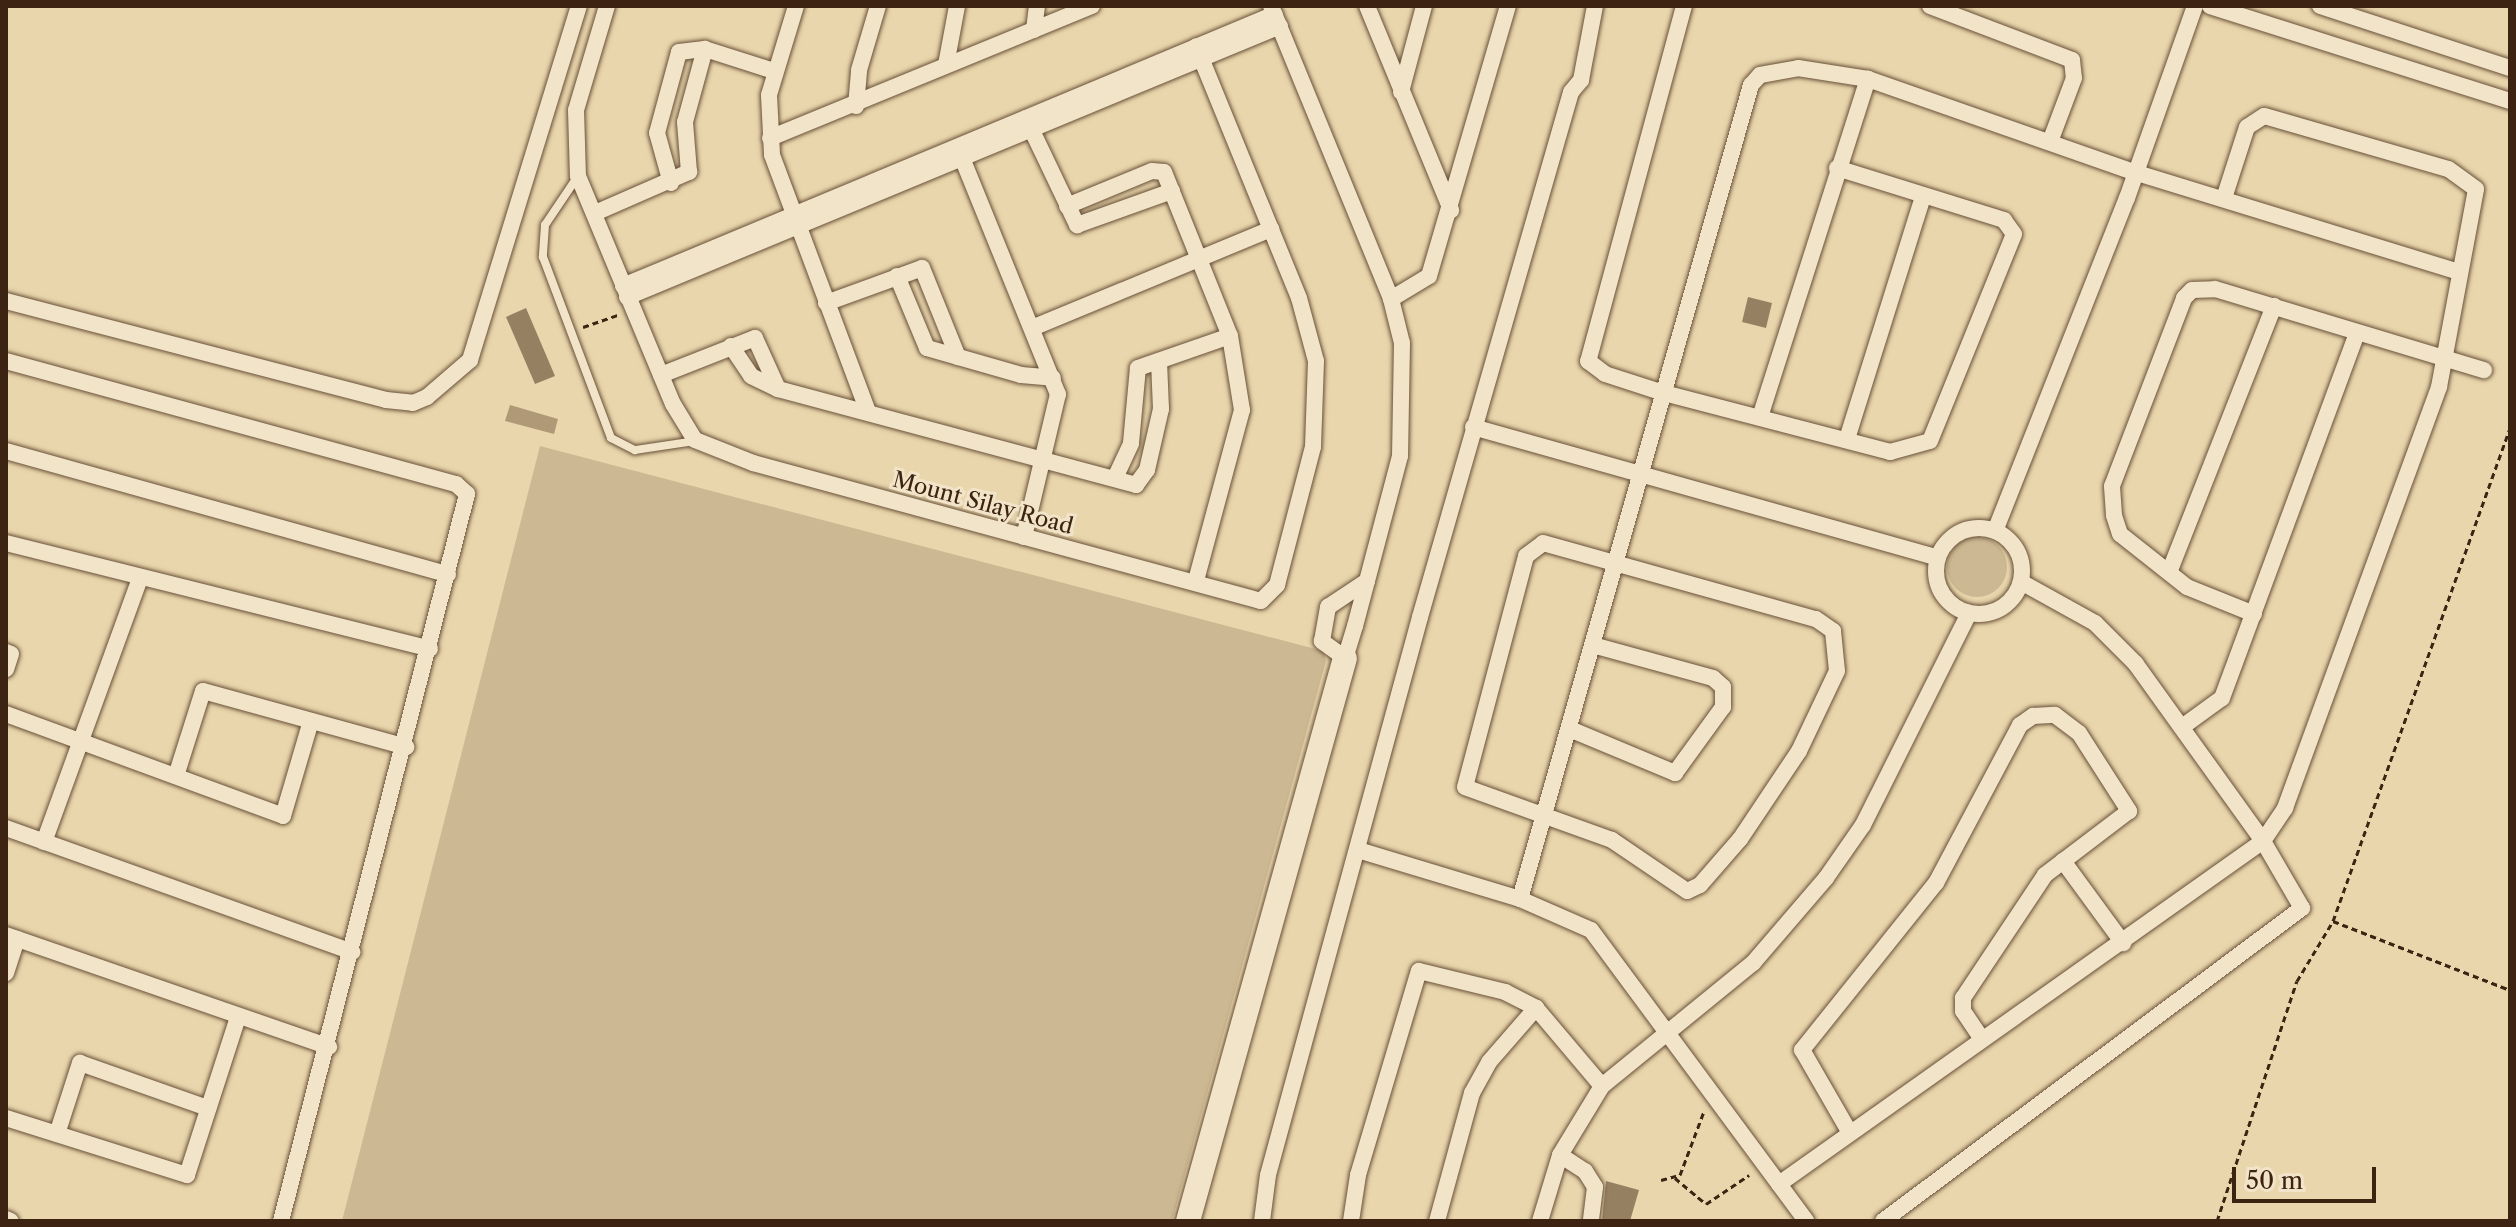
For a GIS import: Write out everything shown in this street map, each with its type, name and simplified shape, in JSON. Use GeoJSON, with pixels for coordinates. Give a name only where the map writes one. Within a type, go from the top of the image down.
{"type":"FeatureCollection","features":[{"type":"Feature","properties":{"kind":"street"},"geometry":{"type":"LineString","coordinates":[[6,301],[386,400],[413,403],[427,397],[470,360],[579,6]]}},
{"type":"Feature","properties":{"kind":"street"},"geometry":{"type":"LineString","coordinates":[[607,6],[576,110],[578,176],[661,375],[695,440]]}},
{"type":"Feature","properties":{"kind":"street"},"geometry":{"type":"LineString","coordinates":[[796,6],[774,71],[770,138],[796,222],[867,409]]}},
{"type":"Feature","properties":{"kind":"street"},"geometry":{"type":"LineString","coordinates":[[856,106],[859,70],[878,6]]}},
{"type":"Feature","properties":{"kind":"street"},"geometry":{"type":"LineString","coordinates":[[946,65],[957,6]]}},
{"type":"Feature","properties":{"kind":"street"},"geometry":{"type":"LineString","coordinates":[[1034,30],[1037,6]]}},
{"type":"Feature","properties":{"kind":"street"},"geometry":{"type":"LineString","coordinates":[[770,138],[856,106],[946,65],[1092,6]]}},
{"type":"Feature","properties":{"kind":"street"},"geometry":{"type":"LineString","coordinates":[[1367,6],[1451,210]]}},
{"type":"Feature","properties":{"kind":"street"},"geometry":{"type":"LineString","coordinates":[[1401,92],[1424,6]]}},
{"type":"Feature","properties":{"kind":"street"},"geometry":{"type":"LineString","coordinates":[[1391,299],[1429,276],[1451,210],[1508,6]]}},
{"type":"Feature","properties":{"kind":"street"},"geometry":{"type":"LineString","coordinates":[[1262,1221],[1268,1175],[1473,427],[1571,92],[1581,80],[1595,6]]}},
{"type":"Feature","properties":{"kind":"street"},"geometry":{"type":"LineString","coordinates":[[1684,6],[1587,350],[1588,361],[1605,374],[1664,393],[1901,453],[1930,441],[2014,243],[2004,220],[1837,168]]}},
{"type":"Feature","properties":{"kind":"street"},"geometry":{"type":"LineString","coordinates":[[1930,6],[2066,53],[2076,68],[2050,142]]}},
{"type":"Feature","properties":{"kind":"street"},"geometry":{"type":"LineString","coordinates":[[1995,531],[2137,173],[2195,6]]}},
{"type":"Feature","properties":{"kind":"street"},"geometry":{"type":"LineString","coordinates":[[2210,6],[2510,101]]}},
{"type":"Feature","properties":{"kind":"street"},"geometry":{"type":"LineString","coordinates":[[2320,6],[2510,68]]}},
{"type":"Feature","properties":{"kind":"street"},"geometry":{"type":"LineString","coordinates":[[628,297],[1028,122],[1199,53],[1275,15],[1391,299],[1402,343],[1404,427],[1367,581],[1188,1221]]}},
{"type":"Feature","properties":{"kind":"street"},"geometry":{"type":"LineString","coordinates":[[595,213],[671,183],[691,168],[685,122],[705,49]]}},
{"type":"Feature","properties":{"kind":"street"},"geometry":{"type":"LineString","coordinates":[[671,183],[658,114],[679,52],[705,49],[774,71]]}},
{"type":"Feature","properties":{"kind":"street"},"geometry":{"type":"LineString","coordinates":[[1032,328],[1271,229],[1199,53]]}},
{"type":"Feature","properties":{"kind":"street"},"geometry":{"type":"LineString","coordinates":[[1520,899],[1548,815],[1596,646],[1751,85],[1772,70],[1798,68],[1868,79],[2137,173],[2459,272]]}},
{"type":"Feature","properties":{"kind":"street"},"geometry":{"type":"LineString","coordinates":[[1760,417],[1837,168],[1868,79]]}},
{"type":"Feature","properties":{"kind":"street"},"geometry":{"type":"LineString","coordinates":[[1779,1184],[2263,841],[2285,808],[2446,360],[2459,272],[2476,189],[2448,169],[2264,116],[2247,127],[2224,198]]}},
{"type":"Feature","properties":{"kind":"street"},"geometry":{"type":"LineString","coordinates":[[1028,122],[1074,223],[1083,225],[1172,191]]}},
{"type":"Feature","properties":{"kind":"street"},"geometry":{"type":"LineString","coordinates":[[960,153],[1053,378],[1059,408],[1024,537]]}},
{"type":"Feature","properties":{"kind":"street"},"geometry":{"type":"LineString","coordinates":[[1067,206],[1152,171],[1164,172],[1230,336],[1242,410],[1196,581]]}},
{"type":"Feature","properties":{"kind":"street"},"geometry":{"type":"LineString","coordinates":[[1847,439],[1923,196]]}},
{"type":"Feature","properties":{"kind":"street","name":"Mount Silay Road"},"geometry":{"type":"LineString","coordinates":[[695,440],[753,463],[1261,601],[1277,585],[1318,413],[1312,339],[1271,229]]}},
{"type":"Feature","properties":{"kind":"street"},"geometry":{"type":"LineString","coordinates":[[826,303],[913,268],[926,272],[958,357]]}},
{"type":"Feature","properties":{"kind":"street"},"geometry":{"type":"LineString","coordinates":[[897,276],[927,348],[1053,378]]}},
{"type":"Feature","properties":{"kind":"street"},"geometry":{"type":"LineString","coordinates":[[2254,614],[2187,587],[2170,570],[2120,534],[2112,500],[2184,298],[2192,290],[2215,289],[2484,370]]}},
{"type":"Feature","properties":{"kind":"street"},"geometry":{"type":"LineString","coordinates":[[2170,570],[2274,306]]}},
{"type":"Feature","properties":{"kind":"street"},"geometry":{"type":"LineString","coordinates":[[2182,727],[2222,698],[2357,333]]}},
{"type":"Feature","properties":{"kind":"street"},"geometry":{"type":"LineString","coordinates":[[1115,478],[1131,443],[1135,374],[1159,361],[1230,336]]}},
{"type":"Feature","properties":{"kind":"street"},"geometry":{"type":"LineString","coordinates":[[661,375],[731,346],[758,340],[778,389]]}},
{"type":"Feature","properties":{"kind":"street"},"geometry":{"type":"LineString","coordinates":[[731,346],[751,376],[778,389],[867,409],[1136,485],[1145,477],[1163,399],[1159,361]]}},
{"type":"Feature","properties":{"kind":"street"},"geometry":{"type":"LineString","coordinates":[[6,361],[465,488],[467,501],[406,747],[281,1221]]}},
{"type":"Feature","properties":{"kind":"street"},"geometry":{"type":"LineString","coordinates":[[1473,427],[1938,558]]}},
{"type":"Feature","properties":{"kind":"street"},"geometry":{"type":"LineString","coordinates":[[6,451],[448,574]]}},
{"type":"Feature","properties":{"kind":"street"},"geometry":{"type":"LineString","coordinates":[[1995,531],[2018,552],[2021,582],[2006,606],[1969,613],[1941,592],[1938,558],[1957,534],[1995,531]]}},
{"type":"Feature","properties":{"kind":"street"},"geometry":{"type":"LineString","coordinates":[[6,543],[430,649]]}},
{"type":"Feature","properties":{"kind":"street"},"geometry":{"type":"LineString","coordinates":[[1533,546],[1617,563],[1816,619],[1833,631],[1837,671],[1782,779],[1700,885],[1679,891],[1612,840],[1548,815],[1469,791],[1469,761],[1533,546]]}},
{"type":"Feature","properties":{"kind":"street"},"geometry":{"type":"LineString","coordinates":[[44,842],[140,578]]}},
{"type":"Feature","properties":{"kind":"street"},"geometry":{"type":"LineString","coordinates":[[1345,658],[1322,641],[1328,607],[1367,581]]}},
{"type":"Feature","properties":{"kind":"street"},"geometry":{"type":"LineString","coordinates":[[1883,1221],[2300,913],[2301,904],[2263,841],[2182,727],[2095,623],[2021,582]]}},
{"type":"Feature","properties":{"kind":"street"},"geometry":{"type":"LineString","coordinates":[[1540,1221],[1560,1155],[1602,1086],[1753,963],[1826,878],[1863,825],[1969,613]]}},
{"type":"Feature","properties":{"kind":"street"},"geometry":{"type":"LineString","coordinates":[[1572,730],[1675,773],[1723,707],[1723,687],[1713,678],[1596,646]]}},
{"type":"Feature","properties":{"kind":"street"},"geometry":{"type":"LineString","coordinates":[[6,652],[11,654],[6,669]]}},
{"type":"Feature","properties":{"kind":"street"},"geometry":{"type":"LineString","coordinates":[[176,776],[203,691],[406,747]]}},
{"type":"Feature","properties":{"kind":"street"},"geometry":{"type":"LineString","coordinates":[[6,714],[283,816],[311,721]]}},
{"type":"Feature","properties":{"kind":"street"},"geometry":{"type":"LineString","coordinates":[[1850,1133],[1802,1050],[1936,883],[2020,725],[2043,714],[2079,733],[2130,807],[2033,889],[1963,998],[1963,1011],[1982,1039]]}},
{"type":"Feature","properties":{"kind":"street"},"geometry":{"type":"LineString","coordinates":[[6,828],[353,952]]}},
{"type":"Feature","properties":{"kind":"street"},"geometry":{"type":"LineString","coordinates":[[1358,850],[1520,899],[1591,930],[1671,1031],[1806,1221]]}},
{"type":"Feature","properties":{"kind":"street"},"geometry":{"type":"LineString","coordinates":[[2063,861],[2123,943]]}},
{"type":"Feature","properties":{"kind":"street"},"geometry":{"type":"LineString","coordinates":[[6,973],[12,937],[329,1047]]}},
{"type":"Feature","properties":{"kind":"street"},"geometry":{"type":"LineString","coordinates":[[1351,1221],[1358,1175],[1419,971],[1505,992],[1536,1008],[1602,1086]]}},
{"type":"Feature","properties":{"kind":"street"},"geometry":{"type":"LineString","coordinates":[[1437,1221],[1472,1093],[1536,1008]]}},
{"type":"Feature","properties":{"kind":"street"},"geometry":{"type":"LineString","coordinates":[[6,1118],[187,1175],[238,1017]]}},
{"type":"Feature","properties":{"kind":"street"},"geometry":{"type":"LineString","coordinates":[[57,1134],[80,1063],[208,1108]]}},
{"type":"Feature","properties":{"kind":"street"},"geometry":{"type":"LineString","coordinates":[[1560,1155],[1585,1171],[1595,1187],[1591,1221]]}},
{"type":"Feature","properties":{"kind":"lane"},"geometry":{"type":"LineString","coordinates":[[578,176],[545,225],[541,244],[615,442],[635,450],[695,440]]}},
{"type":"Feature","properties":{"kind":"path"},"geometry":{"type":"LineString","coordinates":[[571,331],[628,297]]}},
{"type":"Feature","properties":{"kind":"path"},"geometry":{"type":"LineString","coordinates":[[2217,1221],[2297,981],[2333,921],[2510,428]]}},
{"type":"Feature","properties":{"kind":"path"},"geometry":{"type":"LineString","coordinates":[[2333,921],[2510,990]]}},
{"type":"Feature","properties":{"kind":"path"},"geometry":{"type":"LineString","coordinates":[[1675,1178],[1713,1089]]}},
{"type":"Feature","properties":{"kind":"path"},"geometry":{"type":"LineString","coordinates":[[1661,1180],[1675,1178],[1706,1204],[1713,1203],[1765,1162]]}},
{"type":"Feature","properties":{"kind":"shaded area"},"geometry":{"type":"Polygon","coordinates":[[[510,405],[558,419],[554,434],[505,421],[510,405]]]}},
{"type":"Feature","properties":{"kind":"shaded area"},"geometry":{"type":"Polygon","coordinates":[[[540,446],[1323,651],[1326,661],[1172,1221],[342,1221],[540,446]]]}},
{"type":"Feature","properties":{"kind":"shaded area"},"geometry":{"type":"Polygon","coordinates":[[[1977,537],[1989,539],[1998,546],[2005,555],[2005,579],[1998,588],[1989,595],[1977,597],[1965,595],[1956,588],[1949,579],[1947,567],[1949,555],[1956,546],[1965,539],[1977,537]]]}},
{"type":"Feature","properties":{"kind":"building"},"geometry":{"type":"Polygon","coordinates":[[[1748,297],[1772,303],[1766,328],[1742,322],[1748,297]]]}},
{"type":"Feature","properties":{"kind":"building"},"geometry":{"type":"Polygon","coordinates":[[[526,308],[555,376],[535,384],[506,317],[526,308]]]}},
{"type":"Feature","properties":{"kind":"building"},"geometry":{"type":"Polygon","coordinates":[[[1606,1181],[1639,1190],[1630,1221],[1602,1221],[1606,1181]]]}}]}
